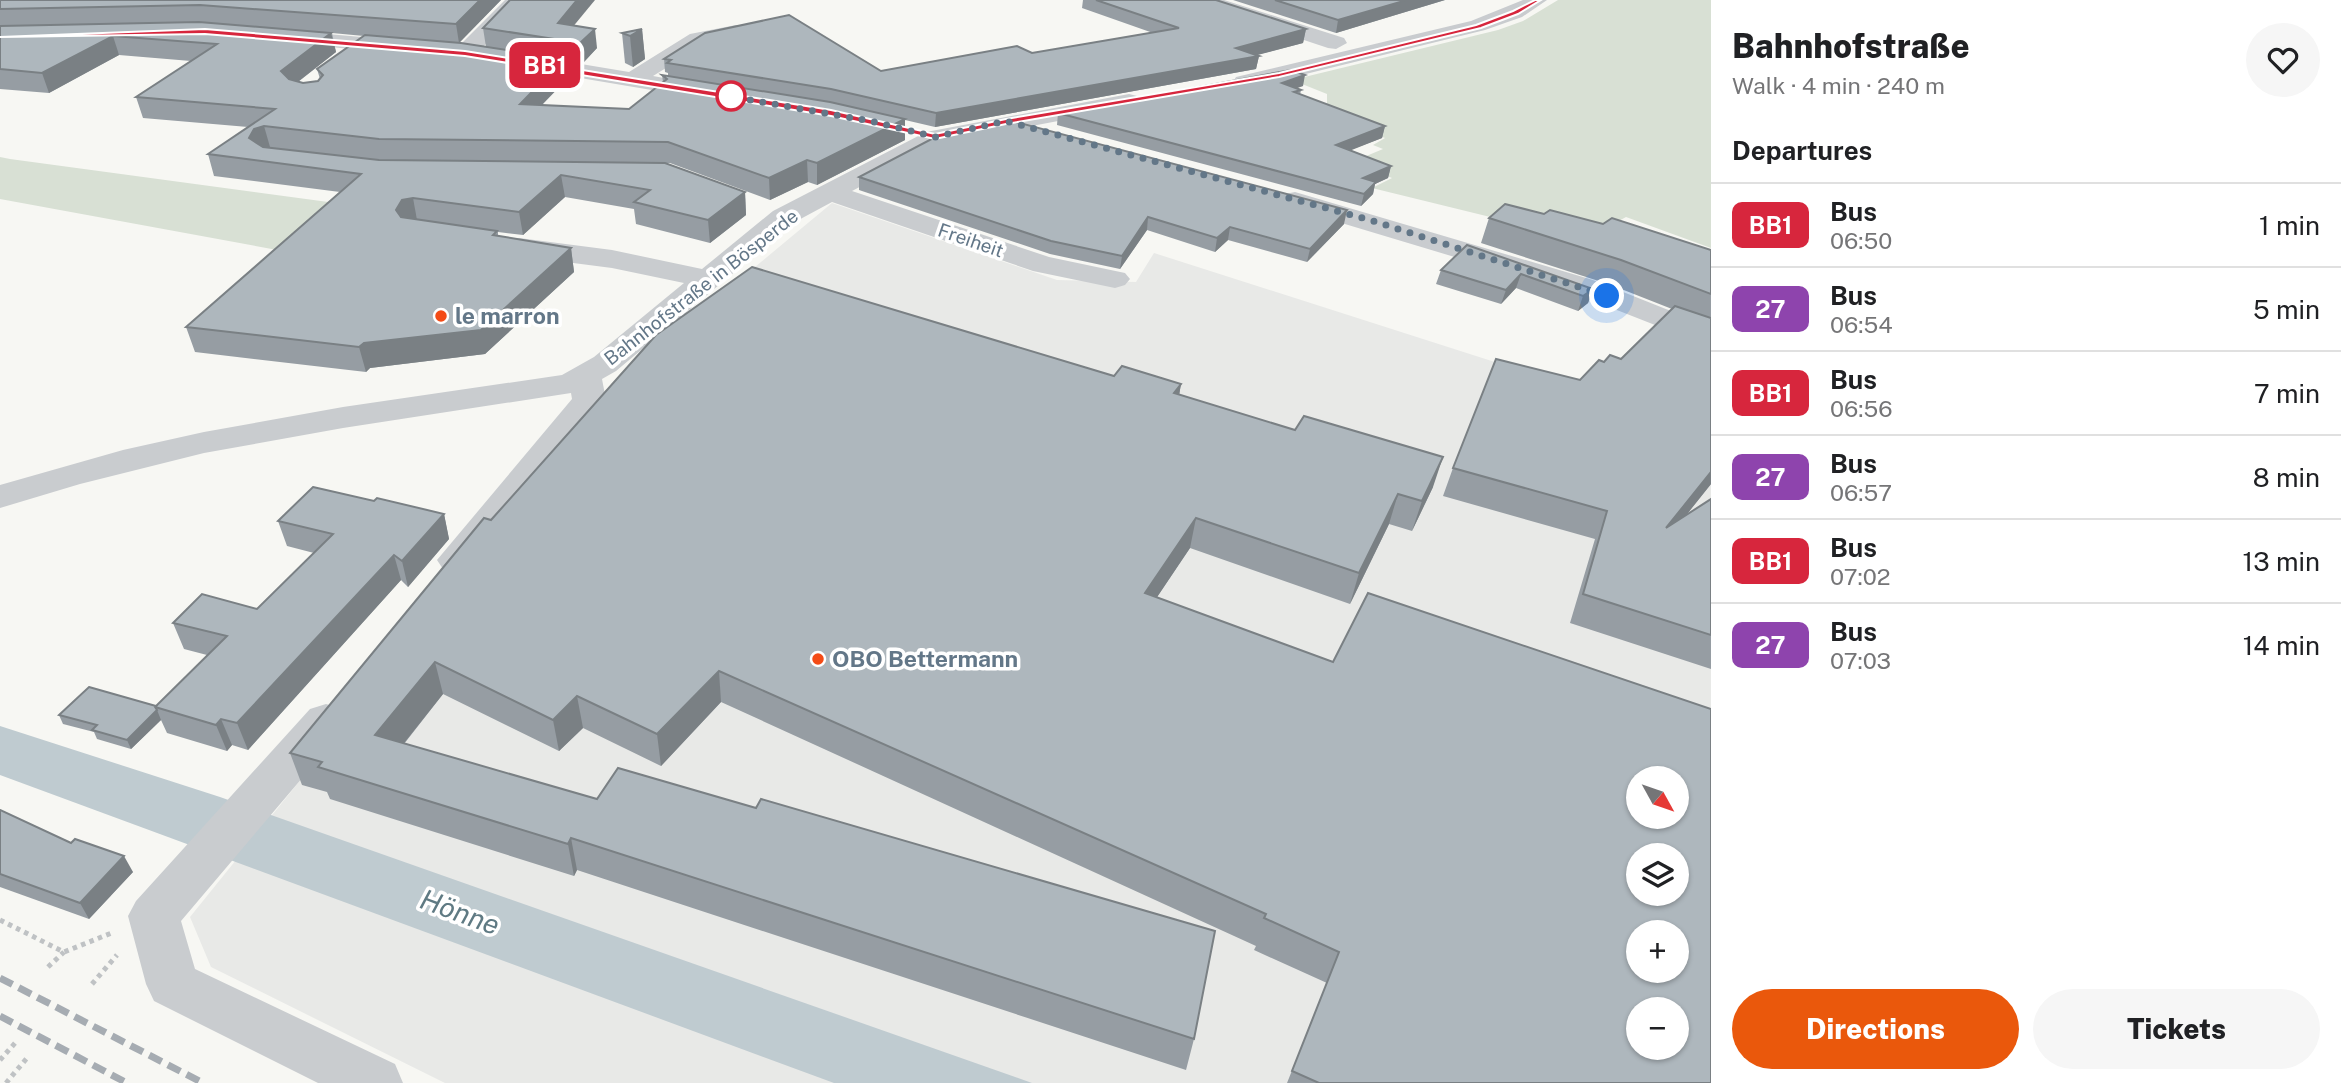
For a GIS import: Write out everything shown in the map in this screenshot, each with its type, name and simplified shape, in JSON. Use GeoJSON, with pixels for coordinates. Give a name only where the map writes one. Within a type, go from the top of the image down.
{"type":"FeatureCollection","features":[{"type":"Feature","properties":{"kind":"street"},"geometry":{"type":"LineString","coordinates":[[465,53],[516,0]]}},
{"type":"Feature","properties":{"kind":"street"},"geometry":{"type":"LineString","coordinates":[[1203,0],[1336,43]]}},
{"type":"Feature","properties":{"kind":"street"},"geometry":{"type":"LineString","coordinates":[[1259,79],[1287,63],[1336,43],[1521,0]]}},
{"type":"Feature","properties":{"kind":"street"},"geometry":{"type":"LineString","coordinates":[[1219,86],[1259,79],[1478,26],[1515,13],[1537,0]]}},
{"type":"Feature","properties":{"kind":"street"},"geometry":{"type":"LineString","coordinates":[[632,80],[698,39],[756,26]]}},
{"type":"Feature","properties":{"kind":"street"},"geometry":{"type":"LineString","coordinates":[[254,34],[465,53],[730,96]]}},
{"type":"Feature","properties":{"kind":"street"},"geometry":{"type":"LineString","coordinates":[[333,67],[365,44]]}},
{"type":"Feature","properties":{"kind":"street","name":"Bahnhofstraße in Bösperde"},"geometry":{"type":"LineString","coordinates":[[0,497],[63,475],[218,439],[553,388],[585,375],[605,363],[706,278],[770,213],[829,192],[935,137],[1006,121],[1153,97]]}},
{"type":"Feature","properties":{"kind":"street"},"geometry":{"type":"LineString","coordinates":[[1006,121],[1071,139]]}},
{"type":"Feature","properties":{"kind":"street"},"geometry":{"type":"LineString","coordinates":[[901,128],[935,137]]}},
{"type":"Feature","properties":{"kind":"street","name":"Freiheit"},"geometry":{"type":"LineString","coordinates":[[829,192],[1043,265],[1115,279]]}},
{"type":"Feature","properties":{"kind":"street"},"geometry":{"type":"LineString","coordinates":[[1267,192],[1582,286],[1711,338]]}},
{"type":"Feature","properties":{"kind":"street"},"geometry":{"type":"LineString","coordinates":[[497,243],[612,260],[706,278]]}},
{"type":"Feature","properties":{"kind":"street","name":"Bahnhofstraße in Bösperde"},"geometry":{"type":"LineString","coordinates":[[435,586],[589,400],[585,375]]}},
{"type":"Feature","properties":{"kind":"street"},"geometry":{"type":"LineString","coordinates":[[347,694],[267,790],[139,932],[173,984],[375,1083]]}},
{"type":"Feature","properties":{"kind":"path"},"geometry":{"type":"LineString","coordinates":[[0,920],[64,952]]}},
{"type":"Feature","properties":{"kind":"path"},"geometry":{"type":"LineString","coordinates":[[48,967],[64,952],[139,932]]}},
{"type":"Feature","properties":{"kind":"path"},"geometry":{"type":"LineString","coordinates":[[92,984],[139,932]]}},
{"type":"Feature","properties":{"kind":"path"},"geometry":{"type":"LineString","coordinates":[[0,1060],[16,1042]]}},
{"type":"Feature","properties":{"kind":"path"},"geometry":{"type":"LineString","coordinates":[[6,1083],[27,1058]]}},
{"type":"Feature","properties":{"kind":"shaded area"},"geometry":{"type":"Polygon","coordinates":[[[1558,0],[1711,0],[1711,248],[1626,217],[1584,240],[1372,188],[1392,178],[1352,162],[1383,149],[1373,145],[1385,138],[1327,116],[1327,94],[1292,80],[1498,30],[1523,21],[1558,0]]]}},
{"type":"Feature","properties":{"kind":"shaded area"},"geometry":{"type":"Polygon","coordinates":[[[0,157],[358,206],[288,252],[0,199],[0,157]]]}},
{"type":"Feature","properties":{"kind":"shaded area"},"geometry":{"type":"Polygon","coordinates":[[[832,203],[1057,280],[1136,282],[1154,253],[1711,434],[1711,1083],[445,1083],[211,967],[190,917],[631,370],[832,203]]]}},
{"type":"Feature","properties":{"kind":"water","name":"Hönne"},"geometry":{"type":"Polygon","coordinates":[[[0,726],[220,797],[1032,1083],[834,1083],[0,775],[0,726]]]}},
{"type":"Feature","properties":{"kind":"building"},"geometry":{"type":"Polygon","coordinates":[[[0,0],[480,0],[456,24],[200,5],[0,9],[0,0]]]}},
{"type":"Feature","properties":{"kind":"building"},"geometry":{"type":"Polygon","coordinates":[[[510,0],[577,0],[558,23],[595,29],[580,43],[483,28],[510,0]]]}},
{"type":"Feature","properties":{"kind":"building"},"geometry":{"type":"Polygon","coordinates":[[[1096,0],[1216,0],[1306,29],[1236,48],[1259,56],[936,113],[831,89],[667,63],[671,60],[664,59],[705,33],[789,15],[881,71],[1017,46],[1032,53],[1179,28],[1096,0]]]}},
{"type":"Feature","properties":{"kind":"building"},"geometry":{"type":"Polygon","coordinates":[[[1275,0],[1407,0],[1338,20],[1275,0]]]}},
{"type":"Feature","properties":{"kind":"building"},"geometry":{"type":"Polygon","coordinates":[[[199,22],[331,33],[281,71],[289,79],[303,83],[318,81],[323,75],[317,69],[365,35],[461,43],[564,59],[520,104],[629,109],[667,79],[662,75],[830,102],[905,119],[817,163],[807,160],[769,178],[668,142],[379,139],[264,126],[254,129],[249,138],[263,147],[379,160],[665,163],[745,192],[708,220],[634,202],[650,190],[561,175],[519,212],[413,198],[402,200],[396,210],[401,217],[497,231],[493,235],[571,248],[481,330],[364,343],[359,347],[186,327],[361,174],[208,154],[275,109],[136,97],[217,44],[113,36],[42,73],[0,69],[0,26],[199,22]]]}},
{"type":"Feature","properties":{"kind":"building"},"geometry":{"type":"Polygon","coordinates":[[[642,29],[630,36],[622,33],[642,29]]]}},
{"type":"Feature","properties":{"kind":"building"},"geometry":{"type":"Polygon","coordinates":[[[1291,70],[1305,75],[1282,83],[1301,90],[1294,92],[1385,126],[1336,145],[1391,166],[1363,178],[1376,182],[1364,194],[1058,113],[1291,70]]]}},
{"type":"Feature","properties":{"kind":"building"},"geometry":{"type":"Polygon","coordinates":[[[1012,121],[1347,210],[1310,249],[1230,227],[1217,238],[1148,217],[1122,256],[1051,241],[859,177],[943,133],[1012,121]]]}},
{"type":"Feature","properties":{"kind":"building"},"geometry":{"type":"Polygon","coordinates":[[[1505,204],[1544,214],[1550,210],[1603,224],[1612,218],[1711,250],[1711,294],[1621,260],[1489,218],[1505,204]]]}},
{"type":"Feature","properties":{"kind":"building"},"geometry":{"type":"Polygon","coordinates":[[[1467,245],[1593,289],[1583,296],[1521,274],[1506,290],[1441,270],[1467,245]]]}},
{"type":"Feature","properties":{"kind":"building"},"geometry":{"type":"Polygon","coordinates":[[[752,267],[1114,376],[1122,366],[1181,384],[1174,393],[1295,430],[1304,416],[1443,457],[1422,501],[1398,494],[1359,573],[1196,518],[1145,593],[1333,662],[1368,593],[1711,709],[1711,1083],[1319,1083],[1292,1071],[1339,952],[1264,918],[1266,914],[719,671],[657,734],[577,696],[553,720],[435,662],[375,735],[597,799],[618,768],[756,808],[761,799],[1215,931],[1194,1039],[571,838],[568,844],[318,767],[322,762],[290,753],[484,518],[491,520],[656,335],[752,267]]]}},
{"type":"Feature","properties":{"kind":"building"},"geometry":{"type":"Polygon","coordinates":[[[1675,306],[1711,318],[1711,472],[1666,528],[1711,499],[1711,635],[1583,594],[1607,511],[1453,468],[1496,359],[1580,380],[1599,360],[1604,362],[1610,355],[1621,359],[1675,306]]]}},
{"type":"Feature","properties":{"kind":"building"},"geometry":{"type":"Polygon","coordinates":[[[313,487],[374,501],[377,498],[444,514],[402,561],[394,555],[237,723],[221,719],[216,725],[155,707],[227,636],[173,623],[202,594],[257,609],[333,534],[278,521],[313,487]]]}},
{"type":"Feature","properties":{"kind":"building"},"geometry":{"type":"Polygon","coordinates":[[[89,687],[156,706],[157,710],[127,740],[92,730],[97,725],[59,715],[89,687]]]}},
{"type":"Feature","properties":{"kind":"building"},"geometry":{"type":"Polygon","coordinates":[[[0,810],[71,843],[75,839],[124,856],[80,903],[0,874],[0,810]]]}},
{"type":"Feature","properties":{"kind":"railway"},"geometry":{"type":"LineString","coordinates":[[0,978],[203,1083]]}},
{"type":"Feature","properties":{"kind":"railway"},"geometry":{"type":"LineString","coordinates":[[0,1016],[127,1083]]}},
{"type":"Feature","properties":{"kind":"bus line","name":"BB1"},"geometry":{"type":"LineString","coordinates":[[0,37],[103,32],[205,32],[297,37],[465,53],[831,113],[935,137],[1006,121],[1279,75],[1478,26],[1515,13],[1537,0]]}},
{"type":"Feature","properties":{"kind":"place","name":"le marron"},"geometry":{"type":"Point","coordinates":[441,316]}},
{"type":"Feature","properties":{"kind":"place","name":"OBO Bettermann"},"geometry":{"type":"Point","coordinates":[818,659]}},
{"type":"Feature","properties":{"kind":"route"},"geometry":{"type":"LineString","coordinates":[[731,96],[722,95],[831,113],[935,137],[1006,121],[1370,220],[1607,296]]}}]}
